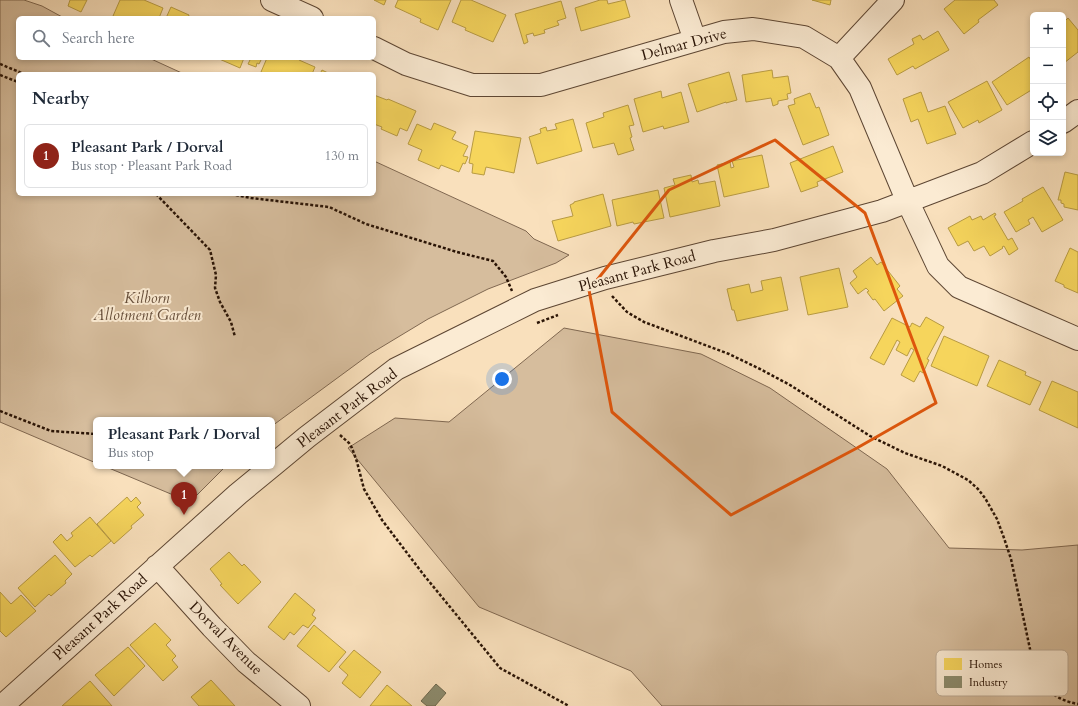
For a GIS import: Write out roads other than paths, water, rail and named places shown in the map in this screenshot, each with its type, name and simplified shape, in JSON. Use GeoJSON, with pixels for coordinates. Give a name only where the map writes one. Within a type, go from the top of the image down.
{"type":"FeatureCollection","features":[{"type":"Feature","properties":{"kind":"street"},"geometry":{"type":"LineString","coordinates":[[272,0],[304,10]]}},
{"type":"Feature","properties":{"kind":"street"},"geometry":{"type":"LineString","coordinates":[[681,0],[695,40]]}},
{"type":"Feature","properties":{"kind":"street"},"geometry":{"type":"LineString","coordinates":[[839,58],[893,0]]}},
{"type":"Feature","properties":{"kind":"street","name":"Delmar Drive"},"geometry":{"type":"LineString","coordinates":[[376,49],[406,64],[472,85],[541,86],[724,32],[753,29],[804,37],[839,58],[860,88],[907,200],[938,266],[959,287],[1078,338]]}},
{"type":"Feature","properties":{"kind":"street"},"geometry":{"type":"LineString","coordinates":[[1066,120],[1078,111]]}},
{"type":"Feature","properties":{"kind":"street","name":"Pleasant Park Road"},"geometry":{"type":"LineString","coordinates":[[275,464],[396,369],[535,300],[605,278],[714,251],[774,240],[882,211],[907,200],[982,173],[1030,144]]}},
{"type":"Feature","properties":{"kind":"street","name":"Pleasant Park Road"},"geometry":{"type":"LineString","coordinates":[[2,706],[157,566],[268,469]]}},
{"type":"Feature","properties":{"kind":"street","name":"Dorval Avenue"},"geometry":{"type":"LineString","coordinates":[[157,566],[246,662],[299,706]]}},
{"type":"Feature","properties":{"kind":"place","name":"Pleasant Park / Dorval"},"geometry":{"type":"Point","coordinates":[184,515]}},
{"type":"Feature","properties":{"kind":"park label","name":"Kilborn Allotment Garden"},"geometry":{"type":"Point","coordinates":[147,306]}}]}
